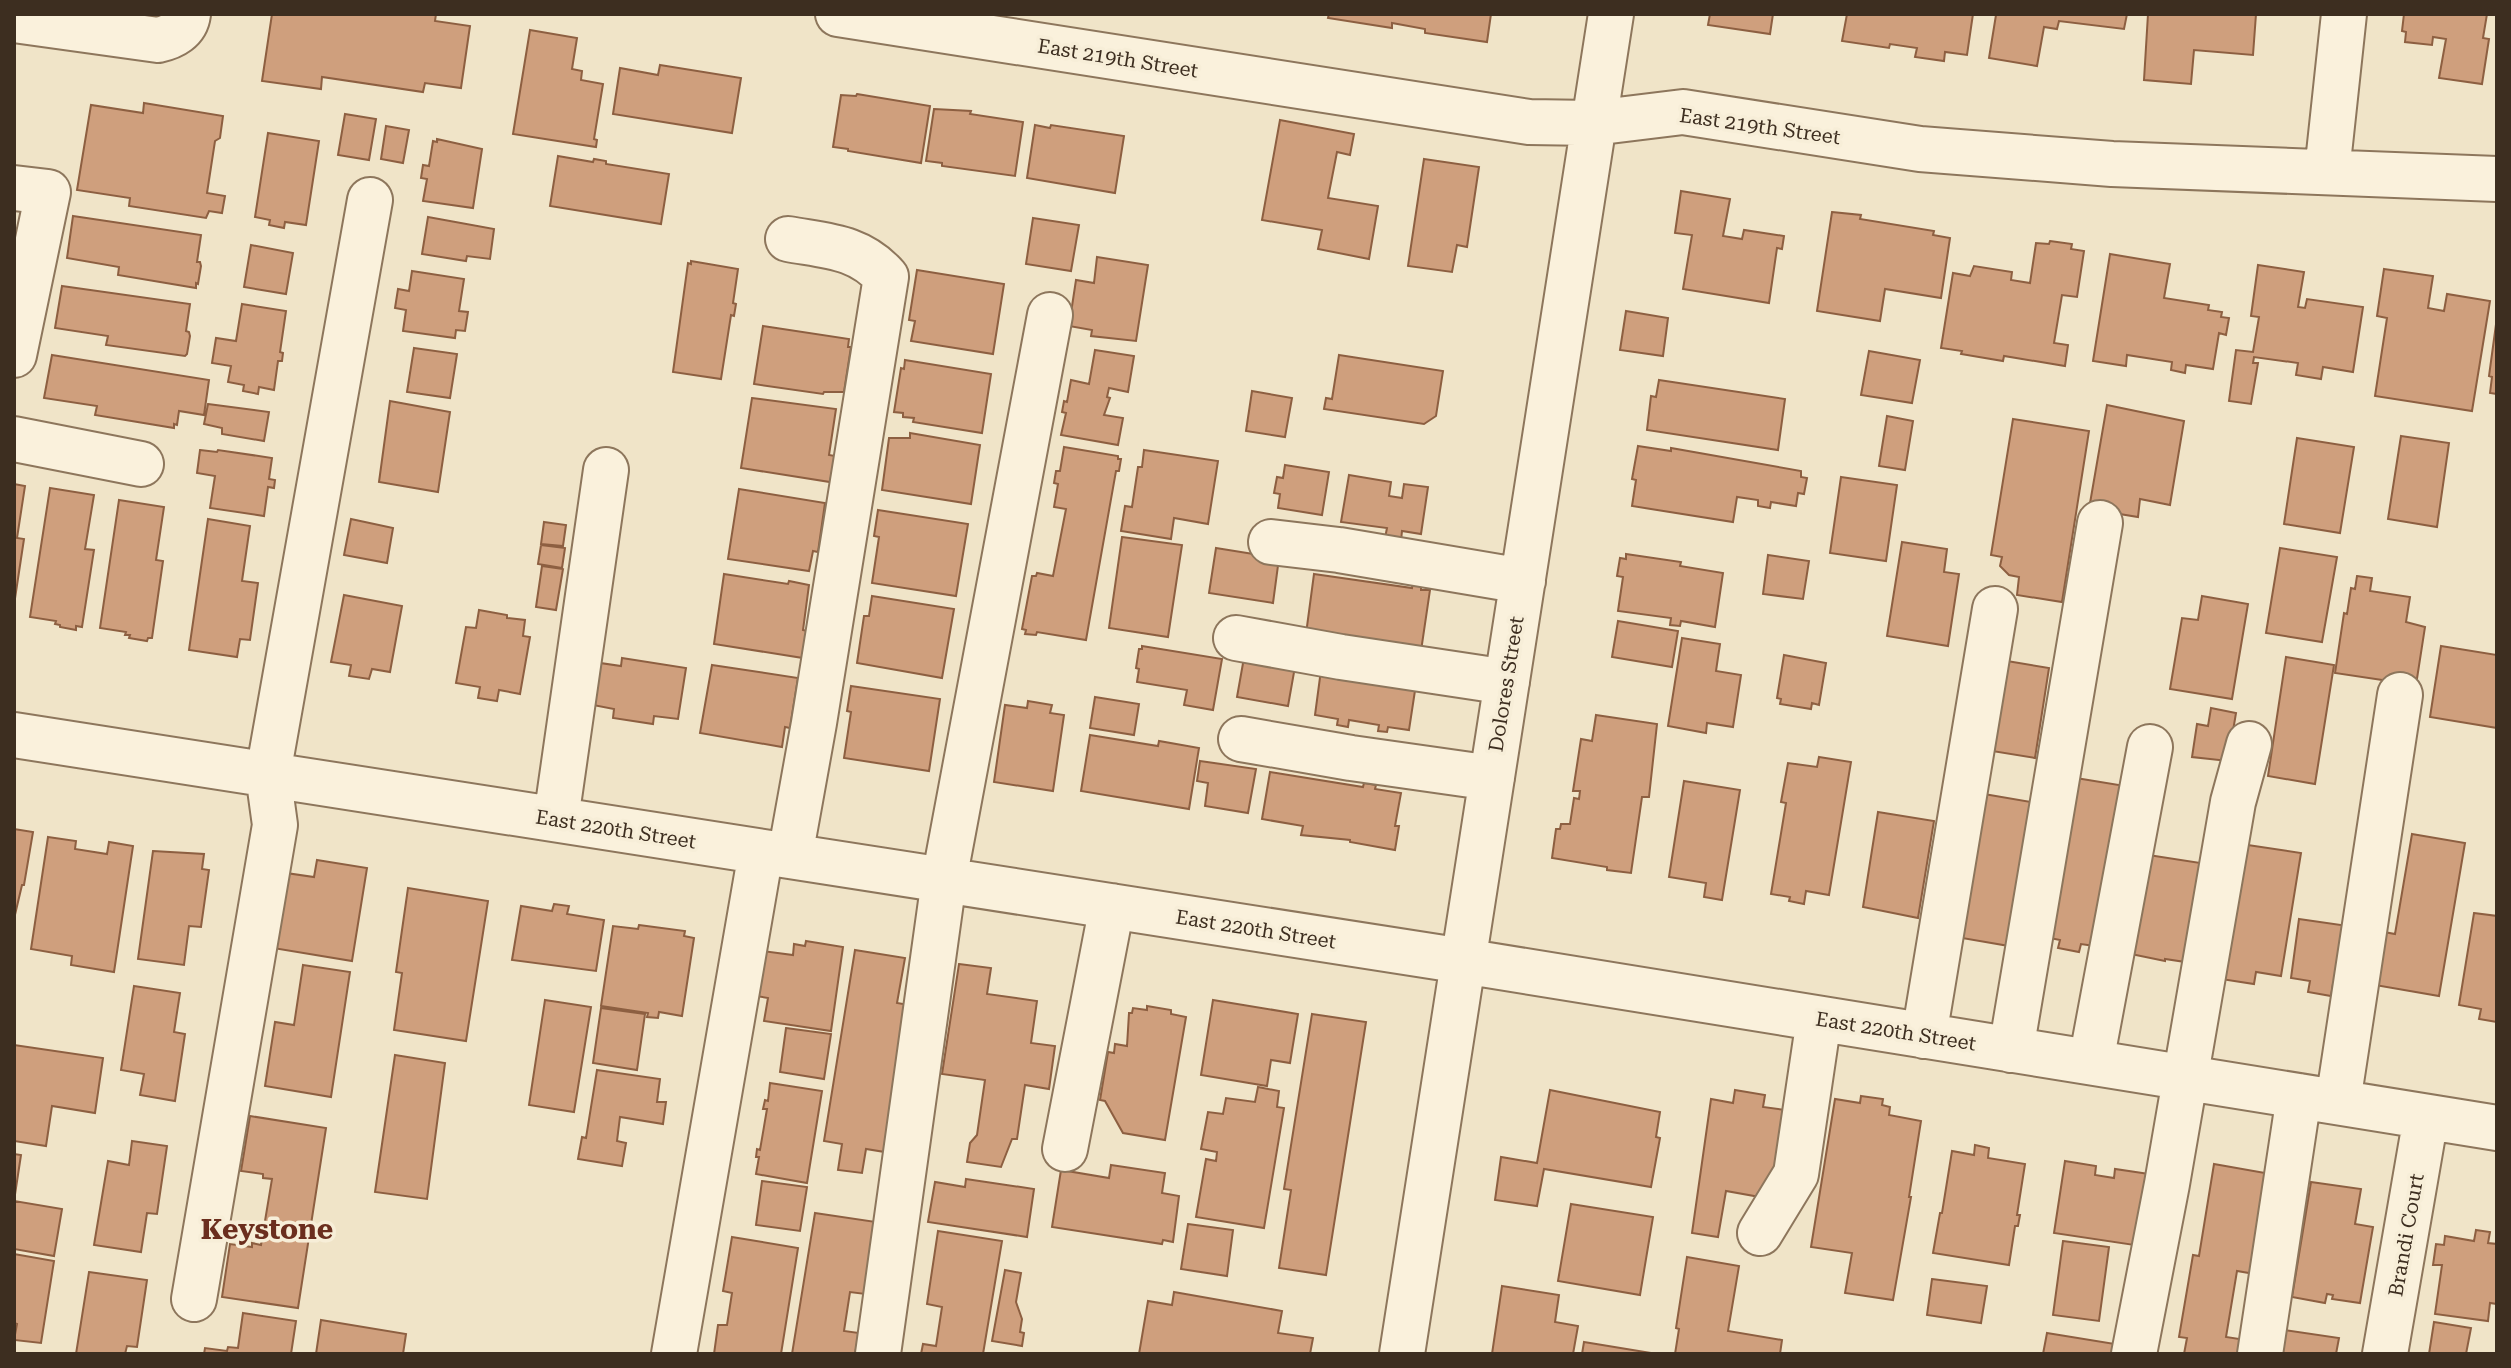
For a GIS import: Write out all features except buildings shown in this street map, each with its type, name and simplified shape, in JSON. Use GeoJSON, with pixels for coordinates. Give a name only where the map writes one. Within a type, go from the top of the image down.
{"type":"FeatureCollection","features":[{"type":"Feature","properties":{"kind":"street"},"geometry":{"type":"LineString","coordinates":[[37,20],[158,40],[172,37],[187,22],[188,14]]}},
{"type":"Feature","properties":{"kind":"street","name":"East 219th Street"},"geometry":{"type":"LineString","coordinates":[[838,14],[1529,122],[1593,123],[1683,112],[1920,149],[2112,164],[2497,179]]}},
{"type":"Feature","properties":{"kind":"street","name":"Dolores Street"},"geometry":{"type":"LineString","coordinates":[[1402,1354],[1611,14]]}},
{"type":"Feature","properties":{"kind":"street"},"geometry":{"type":"LineString","coordinates":[[2327,172],[2344,14]]}},
{"type":"Feature","properties":{"kind":"street"},"geometry":{"type":"LineString","coordinates":[[14,188],[48,192],[14,355]]}},
{"type":"Feature","properties":{"kind":"street"},"geometry":{"type":"LineString","coordinates":[[180,1298],[275,825],[268,774],[370,200]]}},
{"type":"Feature","properties":{"kind":"street"},"geometry":{"type":"LineString","coordinates":[[674,1354],[776,854],[814,723],[886,277],[875,265],[852,251],[788,239]]}},
{"type":"Feature","properties":{"kind":"street"},"geometry":{"type":"LineString","coordinates":[[878,1354],[944,880],[1050,315]]}},
{"type":"Feature","properties":{"kind":"street"},"geometry":{"type":"LineString","coordinates":[[14,439],[141,464]]}},
{"type":"Feature","properties":{"kind":"street"},"geometry":{"type":"LineString","coordinates":[[556,819],[606,470]]}},
{"type":"Feature","properties":{"kind":"street"},"geometry":{"type":"LineString","coordinates":[[2011,1050],[2100,523]]}},
{"type":"Feature","properties":{"kind":"street"},"geometry":{"type":"LineString","coordinates":[[1271,542],[1339,550],[1523,581]]}},
{"type":"Feature","properties":{"kind":"street"},"geometry":{"type":"LineString","coordinates":[[1924,1036],[1995,609]]}},
{"type":"Feature","properties":{"kind":"street"},"geometry":{"type":"LineString","coordinates":[[1236,638],[1507,682]]}},
{"type":"Feature","properties":{"kind":"street"},"geometry":{"type":"LineString","coordinates":[[2260,1354],[2318,1099],[2400,695]]}},
{"type":"Feature","properties":{"kind":"street","name":"East 220th Street"},"geometry":{"type":"LineString","coordinates":[[14,735],[1463,961],[2497,1128]]}},
{"type":"Feature","properties":{"kind":"street"},"geometry":{"type":"LineString","coordinates":[[1241,739],[1492,778]]}},
{"type":"Feature","properties":{"kind":"street"},"geometry":{"type":"LineString","coordinates":[[2134,1354],[2167,1184],[2233,802],[2249,744]]}},
{"type":"Feature","properties":{"kind":"street"},"geometry":{"type":"LineString","coordinates":[[2091,1062],[2150,747]]}},
{"type":"Feature","properties":{"kind":"street"},"geometry":{"type":"LineString","coordinates":[[1065,1149],[1112,906]]}},
{"type":"Feature","properties":{"kind":"street"},"geometry":{"type":"LineString","coordinates":[[1760,1233],[1796,1174],[1819,1019]]}},
{"type":"Feature","properties":{"kind":"street","name":"Brandi Court"},"geometry":{"type":"LineString","coordinates":[[2385,1354],[2426,1117]]}},
{"type":"Feature","properties":{"kind":"district","name":"Keystone"},"geometry":{"type":"Point","coordinates":[267,1229]}}]}
